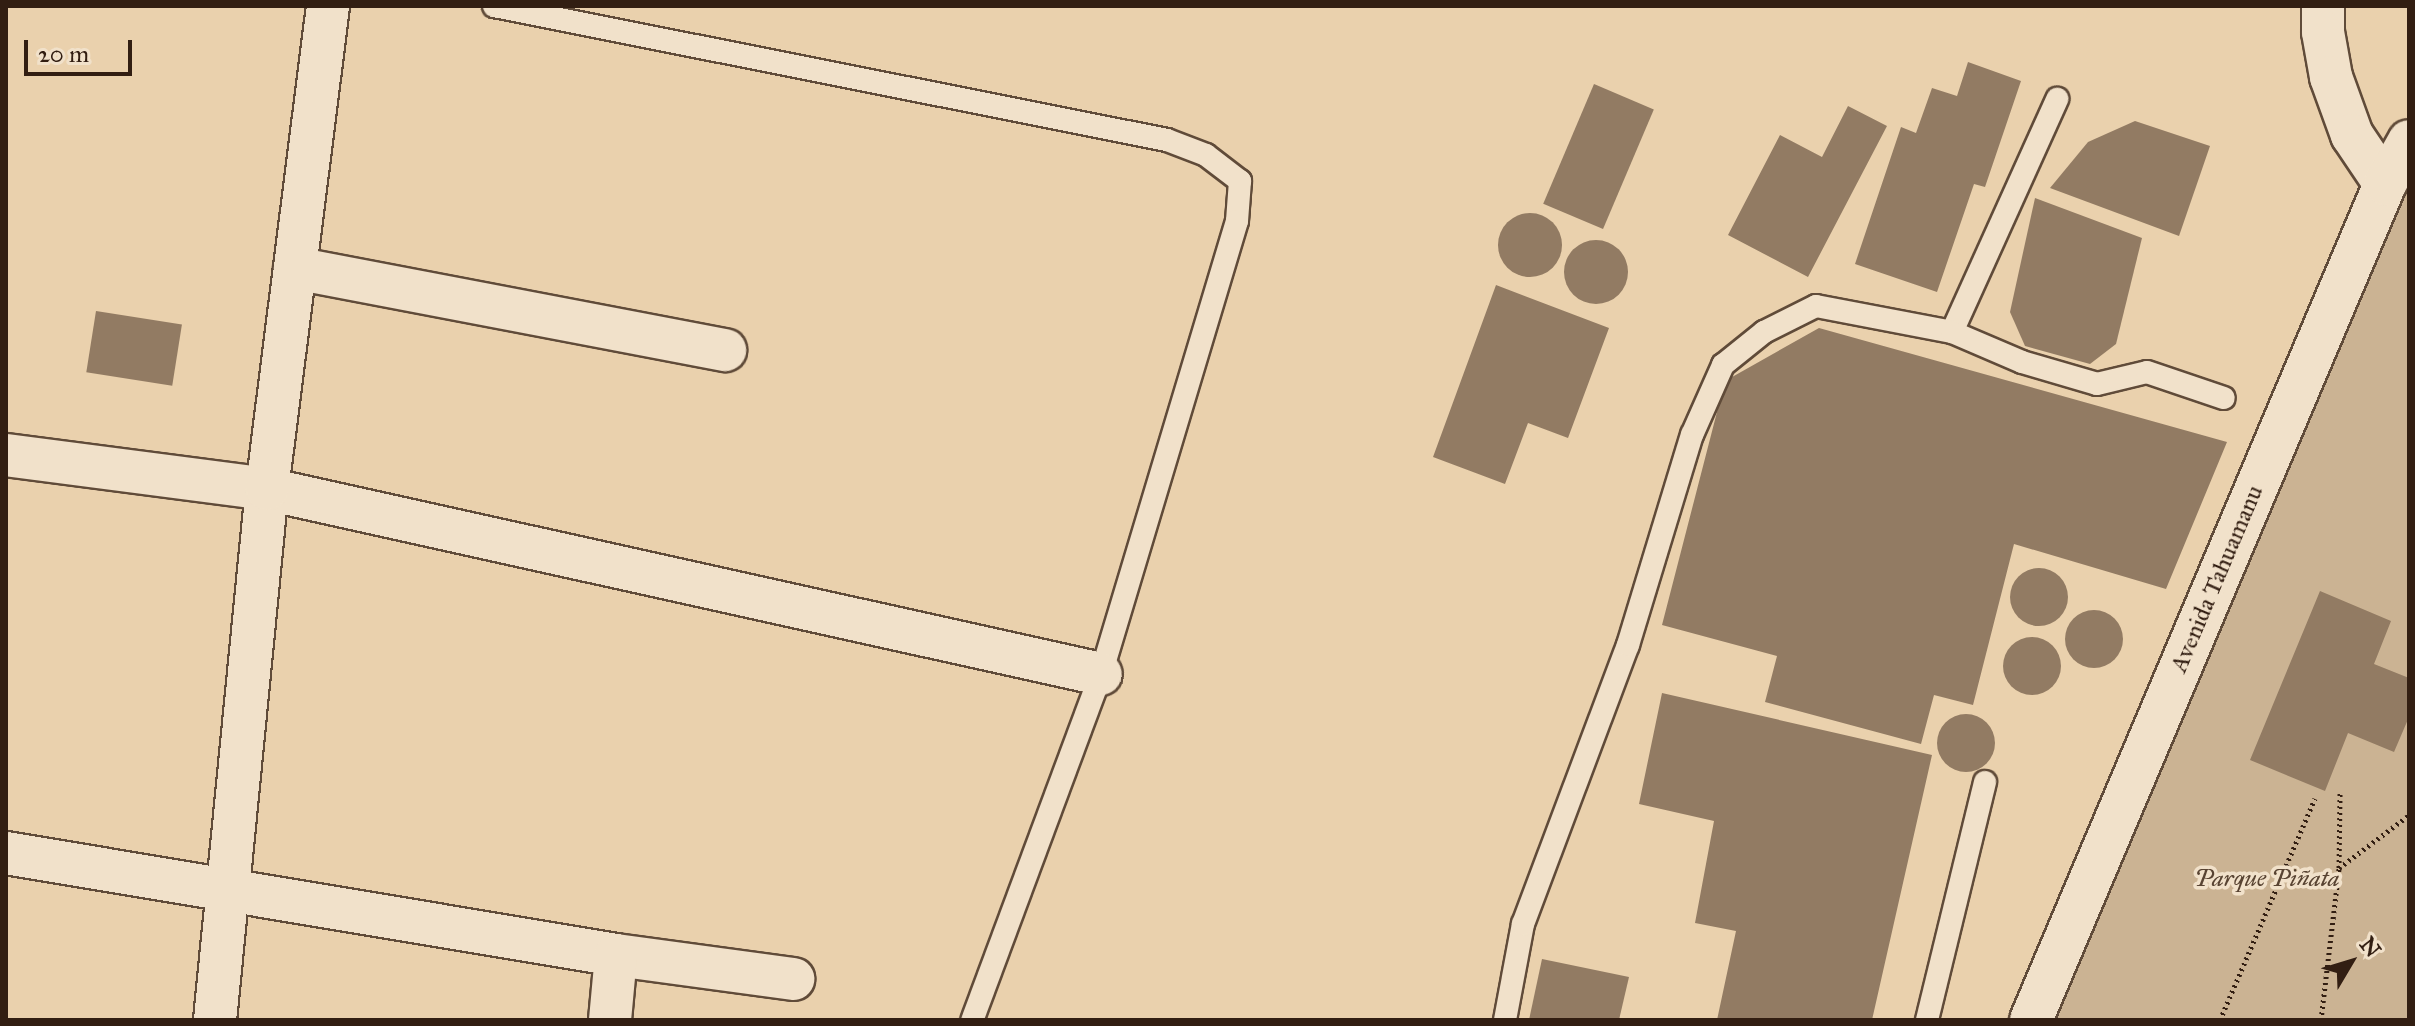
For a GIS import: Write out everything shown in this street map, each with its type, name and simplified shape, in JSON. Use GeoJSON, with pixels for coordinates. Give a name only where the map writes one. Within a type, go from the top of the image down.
{"type":"FeatureCollection","features":[{"type":"Feature","properties":{"kind":"street"},"geometry":{"type":"LineString","coordinates":[[215,1020],[267,489],[328,6]]}},
{"type":"Feature","properties":{"kind":"street"},"geometry":{"type":"LineString","coordinates":[[2323,6],[2323,32],[2331,77],[2352,135],[2385,184]]}},
{"type":"Feature","properties":{"kind":"street","name":"Avenida Tahuamanu"},"geometry":{"type":"LineString","coordinates":[[2031,1020],[2385,184],[2409,141]]}},
{"type":"Feature","properties":{"kind":"street"},"geometry":{"type":"LineString","coordinates":[[295,268],[725,350]]}},
{"type":"Feature","properties":{"kind":"street"},"geometry":{"type":"LineString","coordinates":[[6,455],[267,489],[1101,674]]}},
{"type":"Feature","properties":{"kind":"street"},"geometry":{"type":"LineString","coordinates":[[6,853],[616,955],[793,979]]}},
{"type":"Feature","properties":{"kind":"street"},"geometry":{"type":"LineString","coordinates":[[610,1020],[616,955]]}},
{"type":"Feature","properties":{"kind":"lane"},"geometry":{"type":"LineString","coordinates":[[494,6],[1167,140],[1206,155],[1240,181],[1237,221],[1101,674],[972,1020]]}},
{"type":"Feature","properties":{"kind":"lane"},"geometry":{"type":"LineString","coordinates":[[1952,332],[2057,99]]}},
{"type":"Feature","properties":{"kind":"lane"},"geometry":{"type":"LineString","coordinates":[[1505,1020],[1523,924],[1628,645],[1692,435],[1723,365],[1764,332],[1816,306],[1952,332],[2022,362],[2097,384],[2147,372],[2224,398]]}},
{"type":"Feature","properties":{"kind":"lane"},"geometry":{"type":"LineString","coordinates":[[1927,1020],[1985,782]]}},
{"type":"Feature","properties":{"kind":"path"},"geometry":{"type":"LineString","coordinates":[[2321,1020],[2339,868],[2340,793]]}},
{"type":"Feature","properties":{"kind":"path"},"geometry":{"type":"LineString","coordinates":[[2220,1020],[2315,798]]}},
{"type":"Feature","properties":{"kind":"path"},"geometry":{"type":"LineString","coordinates":[[2339,868],[2409,815]]}},
{"type":"Feature","properties":{"kind":"green space","name":"Parque Piñata"},"geometry":{"type":"Polygon","coordinates":[[[2409,180],[2409,1020],[2053,1020],[2409,180]]]}},
{"type":"Feature","properties":{"kind":"building"},"geometry":{"type":"Polygon","coordinates":[[[1968,62],[2021,81],[1985,187],[1974,184],[1937,292],[1855,264],[1901,127],[1916,133],[1932,88],[1957,96],[1968,62]]]}},
{"type":"Feature","properties":{"kind":"building"},"geometry":{"type":"Polygon","coordinates":[[[1594,84],[1654,109],[1603,229],[1543,204],[1594,84]]]}},
{"type":"Feature","properties":{"kind":"building"},"geometry":{"type":"Polygon","coordinates":[[[1848,106],[1887,126],[1808,277],[1728,235],[1780,135],[1822,157],[1848,106]]]}},
{"type":"Feature","properties":{"kind":"building"},"geometry":{"type":"Polygon","coordinates":[[[2135,121],[2210,146],[2179,236],[2050,188],[2088,142],[2135,121]]]}},
{"type":"Feature","properties":{"kind":"building"},"geometry":{"type":"Polygon","coordinates":[[[2035,198],[2142,238],[2116,344],[2090,364],[2025,346],[2010,312],[2035,198]]]}},
{"type":"Feature","properties":{"kind":"building"},"geometry":{"type":"Polygon","coordinates":[[[1530,213],[1542,215],[1553,222],[1560,233],[1560,257],[1553,268],[1542,275],[1530,277],[1518,275],[1507,268],[1500,257],[1498,245],[1500,233],[1507,222],[1518,215],[1530,213]]]}},
{"type":"Feature","properties":{"kind":"building"},"geometry":{"type":"Polygon","coordinates":[[[1596,240],[1608,242],[1619,249],[1626,260],[1626,284],[1619,295],[1608,302],[1596,304],[1584,302],[1573,295],[1566,284],[1564,272],[1566,260],[1573,249],[1584,242],[1596,240]]]}},
{"type":"Feature","properties":{"kind":"building"},"geometry":{"type":"Polygon","coordinates":[[[1496,285],[1609,328],[1568,438],[1528,423],[1505,484],[1433,457],[1496,285]]]}},
{"type":"Feature","properties":{"kind":"building"},"geometry":{"type":"Polygon","coordinates":[[[96,311],[182,325],[172,386],[86,372],[96,311]]]}},
{"type":"Feature","properties":{"kind":"building"},"geometry":{"type":"Polygon","coordinates":[[[1819,328],[2227,442],[2166,589],[2014,544],[1973,705],[1934,695],[1921,744],[1765,702],[1777,656],[1662,625],[1725,381],[1819,328]]]}},
{"type":"Feature","properties":{"kind":"building"},"geometry":{"type":"Polygon","coordinates":[[[2039,568],[2060,576],[2068,597],[2060,618],[2039,626],[2018,618],[2010,597],[2018,576],[2039,568]]]}},
{"type":"Feature","properties":{"kind":"building"},"geometry":{"type":"Polygon","coordinates":[[[2320,591],[2391,621],[2374,664],[2409,678],[2409,717],[2394,752],[2348,733],[2325,791],[2250,760],[2320,591]]]}},
{"type":"Feature","properties":{"kind":"building"},"geometry":{"type":"Polygon","coordinates":[[[2094,610],[2115,618],[2123,639],[2115,660],[2094,668],[2073,660],[2065,639],[2073,618],[2094,610]]]}},
{"type":"Feature","properties":{"kind":"building"},"geometry":{"type":"Polygon","coordinates":[[[2032,637],[2053,645],[2061,666],[2053,687],[2032,695],[2011,687],[2003,666],[2011,645],[2032,637]]]}},
{"type":"Feature","properties":{"kind":"building"},"geometry":{"type":"Polygon","coordinates":[[[1662,693],[1932,755],[1872,1020],[1717,1020],[1736,931],[1695,923],[1714,821],[1639,804],[1662,693]]]}},
{"type":"Feature","properties":{"kind":"building"},"geometry":{"type":"Polygon","coordinates":[[[1966,714],[1987,722],[1995,743],[1987,764],[1966,772],[1945,764],[1937,743],[1945,722],[1966,714]]]}},
{"type":"Feature","properties":{"kind":"building"},"geometry":{"type":"Polygon","coordinates":[[[1542,959],[1629,977],[1619,1020],[1529,1020],[1542,959]]]}}]}
